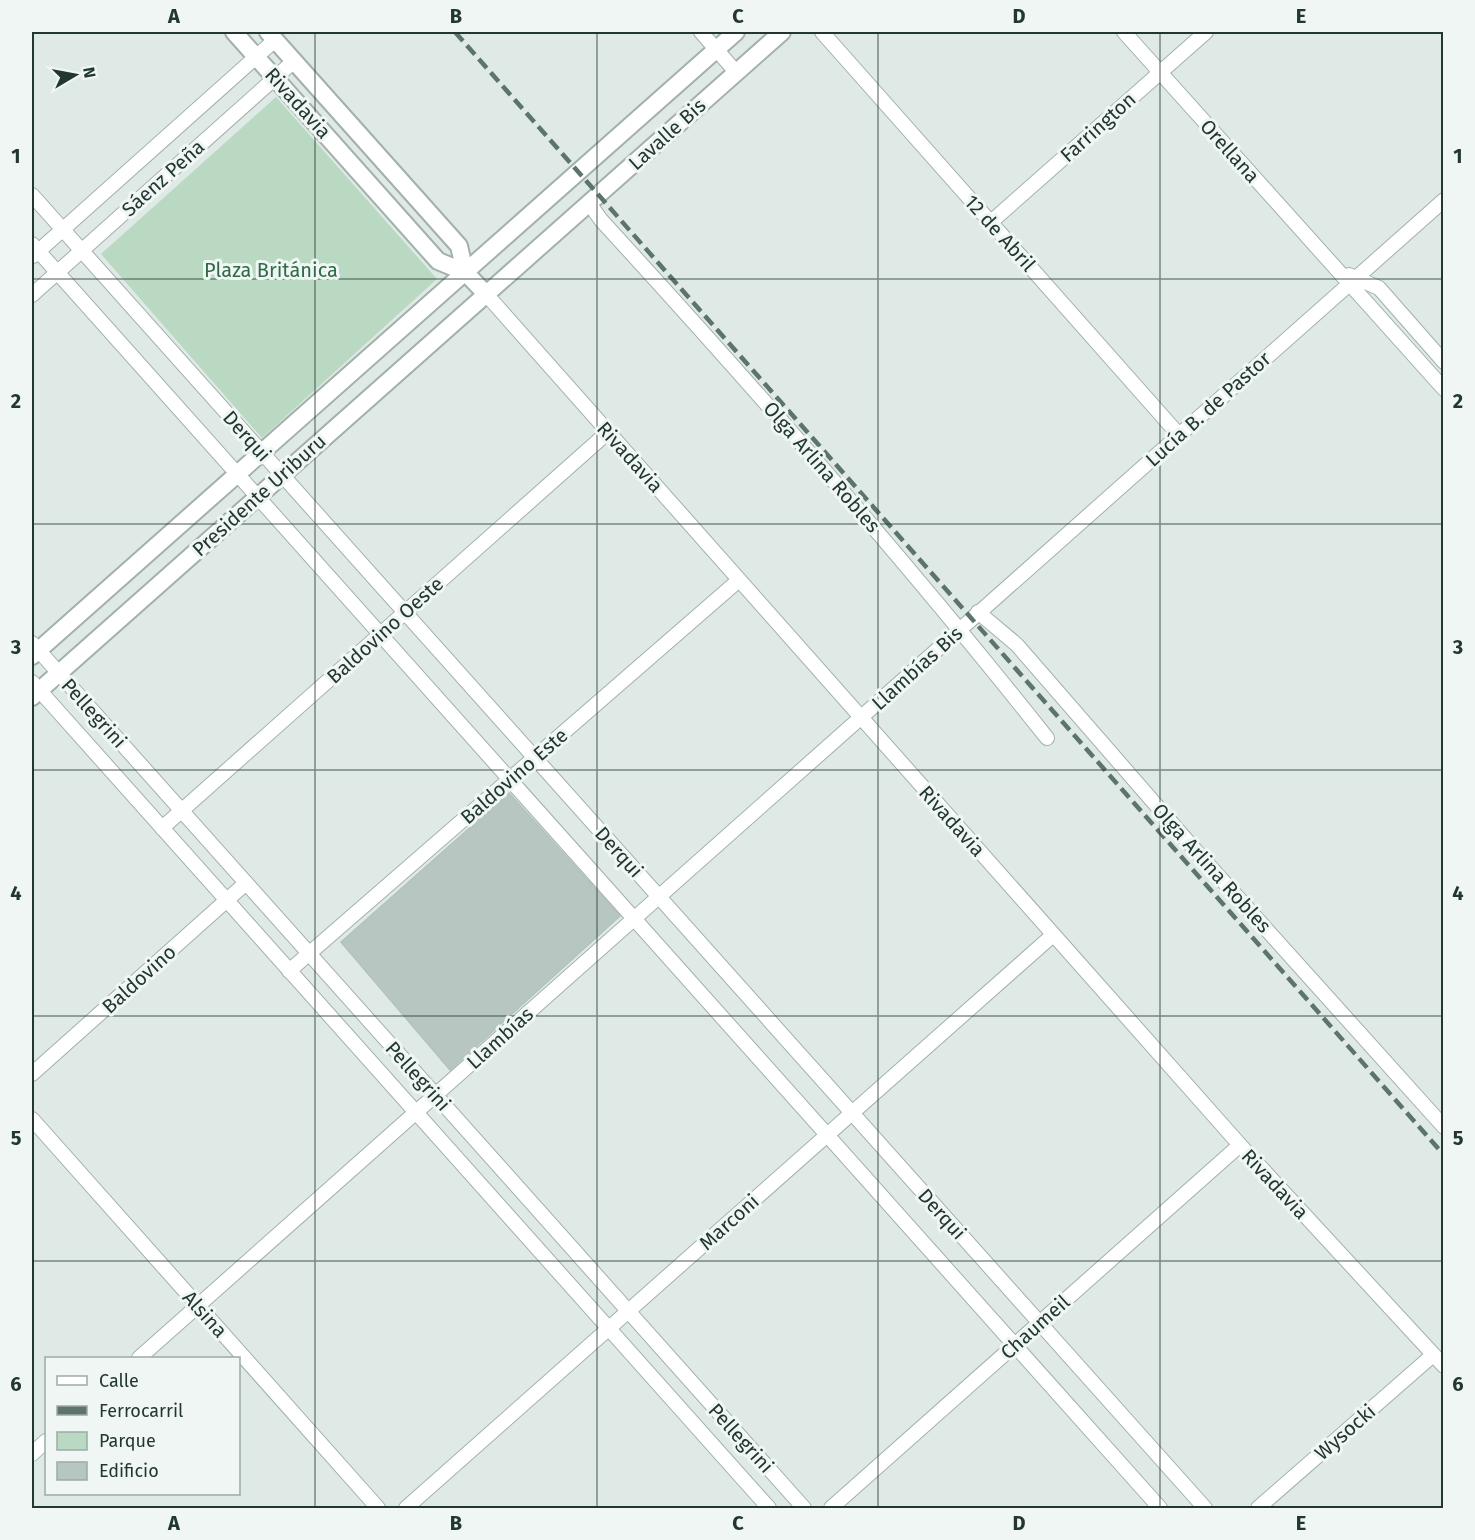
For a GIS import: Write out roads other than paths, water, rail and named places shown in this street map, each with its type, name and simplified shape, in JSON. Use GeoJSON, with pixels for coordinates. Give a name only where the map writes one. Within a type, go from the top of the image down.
{"type":"FeatureCollection","features":[{"type":"Feature","properties":{"kind":"street","name":"Rivadavia"},"geometry":{"type":"LineString","coordinates":[[234,32],[438,261],[465,272],[486,294],[1240,1145],[1443,1366]]}},
{"type":"Feature","properties":{"kind":"street"},"geometry":{"type":"LineString","coordinates":[[701,32],[736,72]]}},
{"type":"Feature","properties":{"kind":"street","name":"Lavalle Bis"},"geometry":{"type":"LineString","coordinates":[[465,272],[736,32]]}},
{"type":"Feature","properties":{"kind":"street","name":"Lavalle Bis"},"geometry":{"type":"LineString","coordinates":[[486,294],[782,32]]}},
{"type":"Feature","properties":{"kind":"street","name":"12 de Abril"},"geometry":{"type":"LineString","coordinates":[[822,32],[1179,435]]}},
{"type":"Feature","properties":{"kind":"street","name":"Orellana"},"geometry":{"type":"LineString","coordinates":[[1124,32],[1336,270],[1352,281],[1443,390]]}},
{"type":"Feature","properties":{"kind":"street","name":"Farrington"},"geometry":{"type":"LineString","coordinates":[[991,222],[1206,32]]}},
{"type":"Feature","properties":{"kind":"street","name":"Rivadavia"},"geometry":{"type":"LineString","coordinates":[[272,36],[459,246],[465,272]]}},
{"type":"Feature","properties":{"kind":"street","name":"Sáenz Peña"},"geometry":{"type":"LineString","coordinates":[[34,251],[62,230],[256,57],[272,36]]}},
{"type":"Feature","properties":{"kind":"street","name":"Sáenz Peña"},"geometry":{"type":"LineString","coordinates":[[32,295],[294,61]]}},
{"type":"Feature","properties":{"kind":"street","name":"Derqui"},"geometry":{"type":"LineString","coordinates":[[32,195],[1205,1509]]}},
{"type":"Feature","properties":{"kind":"street","name":"Olga Arlina Robles"},"geometry":{"type":"LineString","coordinates":[[594,200],[601,220],[739,371],[960,629],[1047,738]]}},
{"type":"Feature","properties":{"kind":"street","name":"Lucía B. de Pastor"},"geometry":{"type":"LineString","coordinates":[[975,615],[1443,200]]}},
{"type":"Feature","properties":{"kind":"street","name":"Derqui"},"geometry":{"type":"LineString","coordinates":[[34,251],[57,272],[1160,1509]]}},
{"type":"Feature","properties":{"kind":"street","name":"Presidente Uriburu"},"geometry":{"type":"LineString","coordinates":[[34,649],[237,474],[465,272]]}},
{"type":"Feature","properties":{"kind":"street","name":"Orellana"},"geometry":{"type":"LineString","coordinates":[[1352,281],[1379,288],[1443,362]]}},
{"type":"Feature","properties":{"kind":"street","name":"Presidente Uriburu"},"geometry":{"type":"LineString","coordinates":[[34,690],[58,673],[486,294]]}},
{"type":"Feature","properties":{"kind":"street","name":"Baldovino Oeste"},"geometry":{"type":"LineString","coordinates":[[162,828],[608,433]]}},
{"type":"Feature","properties":{"kind":"street","name":"Baldovino Este"},"geometry":{"type":"LineString","coordinates":[[289,971],[739,580]]}},
{"type":"Feature","properties":{"kind":"street","name":"Olga Arlina Robles"},"geometry":{"type":"LineString","coordinates":[[975,615],[1017,645],[1196,851],[1443,1127]]}},
{"type":"Feature","properties":{"kind":"street","name":"Llambías Bis"},"geometry":{"type":"LineString","coordinates":[[861,718],[975,615]]}},
{"type":"Feature","properties":{"kind":"street","name":"Pellegrini"},"geometry":{"type":"LineString","coordinates":[[34,649],[58,673],[804,1509]]}},
{"type":"Feature","properties":{"kind":"street","name":"Pellegrini"},"geometry":{"type":"LineString","coordinates":[[34,690],[162,828],[769,1509]]}},
{"type":"Feature","properties":{"kind":"street","name":"Llambías"},"geometry":{"type":"LineString","coordinates":[[141,1357],[861,718]]}},
{"type":"Feature","properties":{"kind":"street","name":"Baldovino"},"geometry":{"type":"LineString","coordinates":[[32,1074],[246,883]]}},
{"type":"Feature","properties":{"kind":"street","name":"Marconi"},"geometry":{"type":"LineString","coordinates":[[406,1509],[1053,935]]}},
{"type":"Feature","properties":{"kind":"street","name":"Alsina"},"geometry":{"type":"LineString","coordinates":[[32,1119],[378,1509]]}},
{"type":"Feature","properties":{"kind":"street","name":"Chaumeil"},"geometry":{"type":"LineString","coordinates":[[831,1509],[1240,1145]]}},
{"type":"Feature","properties":{"kind":"street","name":"Wysocki"},"geometry":{"type":"LineString","coordinates":[[1258,1509],[1433,1354]]}},
{"type":"Feature","properties":{"kind":"street"},"geometry":{"type":"LineString","coordinates":[[32,1454],[45,1442]]}},
{"type":"Feature","properties":{"kind":"railway"},"geometry":{"type":"LineString","coordinates":[[455,32],[1444,1155]]}},
{"type":"Feature","properties":{"kind":"park label","name":"Plaza Británica"},"geometry":{"type":"Point","coordinates":[271,270]}}]}
